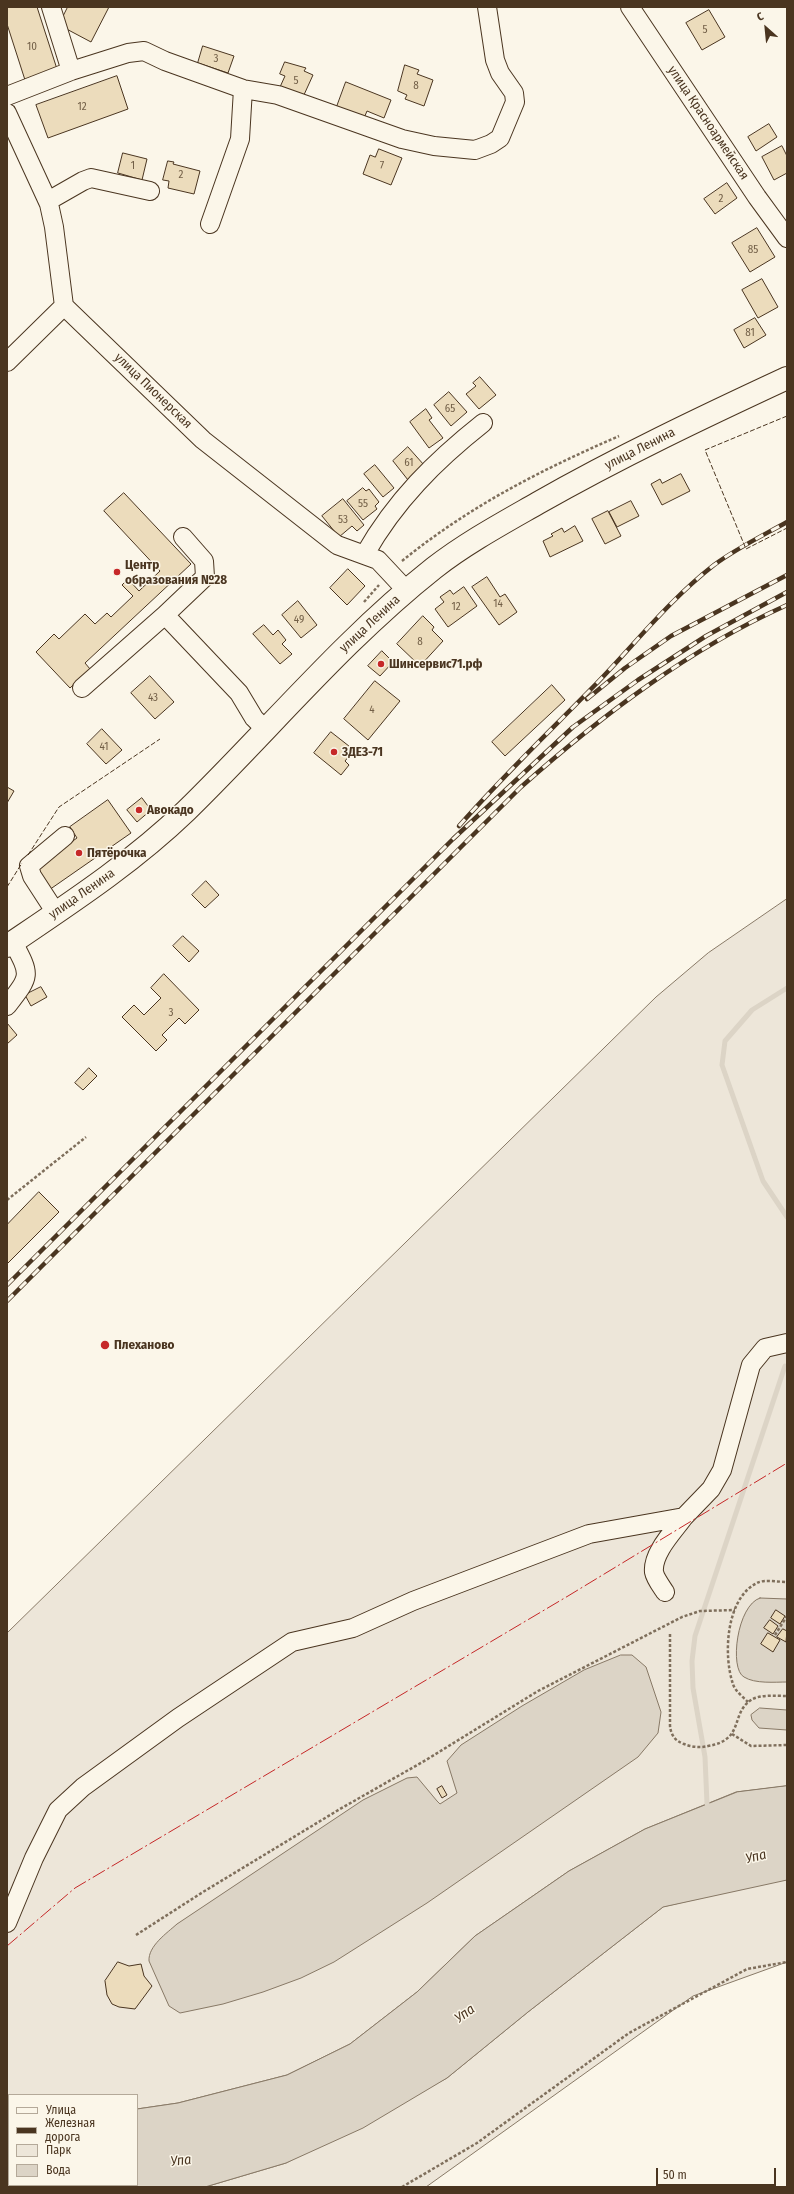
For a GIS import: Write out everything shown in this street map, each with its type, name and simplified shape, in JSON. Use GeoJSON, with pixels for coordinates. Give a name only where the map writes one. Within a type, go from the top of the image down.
{"type":"FeatureCollection","features":[{"type":"Feature","properties":{"kind":"main road","name":"улица Ленина"},"geometry":{"type":"LineString","coordinates":[[10,944],[87,892],[152,842],[186,811],[266,730],[341,650],[407,591],[443,562],[502,524],[571,485],[715,411],[787,378]]}},
{"type":"Feature","properties":{"kind":"street"},"geometry":{"type":"LineString","coordinates":[[51,7],[71,71]]}},
{"type":"Feature","properties":{"kind":"street"},"geometry":{"type":"LineString","coordinates":[[7,96],[71,71],[128,53],[144,51],[165,61],[243,89],[278,95],[402,139],[434,146],[470,150],[483,148],[500,138],[516,99],[511,87],[500,73],[495,60],[487,7]]}},
{"type":"Feature","properties":{"kind":"street","name":"улица Красноармейская"},"geometry":{"type":"LineString","coordinates":[[630,7],[757,197],[787,238]]}},
{"type":"Feature","properties":{"kind":"street"},"geometry":{"type":"LineString","coordinates":[[210,224],[240,139],[243,89]]}},
{"type":"Feature","properties":{"kind":"street"},"geometry":{"type":"LineString","coordinates":[[7,113],[48,201],[54,227],[64,306],[7,362]]}},
{"type":"Feature","properties":{"kind":"street"},"geometry":{"type":"LineString","coordinates":[[48,201],[82,180],[91,178],[150,191]]}},
{"type":"Feature","properties":{"kind":"street","name":"улица Пионерская"},"geometry":{"type":"LineString","coordinates":[[64,306],[203,440],[337,545],[345,550],[365,554],[378,560],[407,591]]}},
{"type":"Feature","properties":{"kind":"street"},"geometry":{"type":"LineString","coordinates":[[365,554],[382,524],[405,495],[452,449],[483,423]]}},
{"type":"Feature","properties":{"kind":"street"},"geometry":{"type":"LineString","coordinates":[[82,688],[165,615],[202,580],[206,574],[204,561],[183,537]]}},
{"type":"Feature","properties":{"kind":"street"},"geometry":{"type":"LineString","coordinates":[[165,615],[239,693],[254,718],[266,730]]}},
{"type":"Feature","properties":{"kind":"street"},"geometry":{"type":"LineString","coordinates":[[56,913],[32,876],[29,866],[66,836]]}},
{"type":"Feature","properties":{"kind":"street"},"geometry":{"type":"LineString","coordinates":[[7,1006],[25,982],[26,976],[26,966],[10,944]]}},
{"type":"Feature","properties":{"kind":"street"},"geometry":{"type":"LineString","coordinates":[[665,1592],[654,1573],[656,1562],[666,1542],[684,1517],[711,1489],[722,1470],[751,1365],[765,1348],[787,1343]]}},
{"type":"Feature","properties":{"kind":"street"},"geometry":{"type":"LineString","coordinates":[[7,1923],[34,1858],[58,1810],[82,1787],[178,1718],[292,1642],[353,1628],[412,1601],[588,1534],[684,1517]]}},
{"type":"Feature","properties":{"kind":"path"},"geometry":{"type":"LineString","coordinates":[[7,1200],[86,1137]]}},
{"type":"Feature","properties":{"kind":"path"},"geometry":{"type":"LineString","coordinates":[[748,1702],[734,1688],[730,1668],[728,1642],[735,1610],[742,1596],[759,1582],[787,1582]]}},
{"type":"Feature","properties":{"kind":"path"},"geometry":{"type":"LineString","coordinates":[[136,1935],[209,1888],[340,1809],[426,1760],[538,1691],[682,1617],[700,1611],[735,1610]]}},
{"type":"Feature","properties":{"kind":"path"},"geometry":{"type":"LineString","coordinates":[[775,1635],[787,1616]]}},
{"type":"Feature","properties":{"kind":"path"},"geometry":{"type":"LineString","coordinates":[[670,1634],[670,1726],[673,1736],[685,1745],[705,1747],[721,1743],[732,1734],[742,1711],[748,1702],[759,1697],[787,1696]]}},
{"type":"Feature","properties":{"kind":"path"},"geometry":{"type":"LineString","coordinates":[[732,1734],[751,1746],[787,1745]]}},
{"type":"Feature","properties":{"kind":"path"},"geometry":{"type":"LineString","coordinates":[[402,2187],[477,2143],[629,2033],[747,1969],[787,1962]]}},
{"type":"Feature","properties":{"kind":"green space"},"geometry":{"type":"Polygon","coordinates":[[[787,899],[787,1786],[736,1792],[645,1829],[569,1871],[475,1936],[417,1992],[350,2044],[287,2075],[178,2103],[138,2109],[138,2094],[8,2094],[7,2132],[7,1633],[656,997],[708,953],[787,899]]]}},
{"type":"Feature","properties":{"kind":"green space"},"geometry":{"type":"Polygon","coordinates":[[[780,1880],[787,1880],[787,1962],[693,1996],[426,2187],[205,2187],[286,2163],[447,2078],[528,2012],[663,1907],[780,1880]]]}},
{"type":"Feature","properties":{"kind":"water"},"geometry":{"type":"Polygon","coordinates":[[[760,1598],[787,1599],[787,1682],[754,1681],[744,1677],[739,1672],[736,1650],[741,1624],[752,1603],[760,1598]]]}},
{"type":"Feature","properties":{"kind":"water"},"geometry":{"type":"Polygon","coordinates":[[[621,1655],[632,1655],[646,1667],[661,1712],[658,1733],[638,1757],[427,1903],[334,1962],[301,1978],[263,1992],[223,2004],[180,2013],[169,2006],[149,1961],[155,1945],[177,1924],[363,1800],[407,1778],[417,1777],[440,1804],[457,1793],[447,1761],[461,1745],[522,1706],[584,1670],[621,1655]]]}},
{"type":"Feature","properties":{"kind":"water"},"geometry":{"type":"Polygon","coordinates":[[[760,1708],[787,1710],[787,1730],[759,1728],[752,1720],[751,1715],[760,1708]]]}},
{"type":"Feature","properties":{"kind":"water","name":"Упа"},"geometry":{"type":"Polygon","coordinates":[[[787,1786],[787,1880],[663,1907],[528,2012],[447,2078],[363,2128],[286,2163],[205,2187],[7,2187],[7,2132],[8,2186],[138,2186],[138,2109],[178,2103],[287,2075],[350,2044],[417,1992],[475,1936],[569,1871],[645,1829],[737,1792],[787,1786]]]}},
{"type":"Feature","properties":{"kind":"building"},"geometry":{"type":"Polygon","coordinates":[[[7,7],[37,7],[57,69],[25,80],[7,24],[7,7]]]}},
{"type":"Feature","properties":{"kind":"building"},"geometry":{"type":"Polygon","coordinates":[[[68,7],[109,7],[91,42],[59,25],[68,7]]]}},
{"type":"Feature","properties":{"kind":"building"},"geometry":{"type":"Polygon","coordinates":[[[709,10],[725,37],[702,50],[686,23],[709,10]]]}},
{"type":"Feature","properties":{"kind":"building"},"geometry":{"type":"Polygon","coordinates":[[[203,46],[234,56],[228,73],[198,63],[203,46]]]}},
{"type":"Feature","properties":{"kind":"building"},"geometry":{"type":"Polygon","coordinates":[[[285,62],[306,68],[304,71],[313,75],[303,97],[280,87],[285,76],[280,74],[285,62]]]}},
{"type":"Feature","properties":{"kind":"building"},"geometry":{"type":"Polygon","coordinates":[[[405,65],[419,70],[417,74],[433,80],[424,106],[405,99],[407,95],[398,91],[405,65]]]}},
{"type":"Feature","properties":{"kind":"building"},"geometry":{"type":"Polygon","coordinates":[[[117,76],[128,109],[48,138],[36,105],[117,76]]]}},
{"type":"Feature","properties":{"kind":"building"},"geometry":{"type":"Polygon","coordinates":[[[346,82],[391,100],[384,118],[367,111],[362,123],[335,112],[346,82]]]}},
{"type":"Feature","properties":{"kind":"building"},"geometry":{"type":"Polygon","coordinates":[[[769,124],[777,137],[756,151],[748,137],[769,124]]]}},
{"type":"Feature","properties":{"kind":"building"},"geometry":{"type":"Polygon","coordinates":[[[782,146],[787,156],[787,173],[774,180],[762,157],[782,146]]]}},
{"type":"Feature","properties":{"kind":"building"},"geometry":{"type":"Polygon","coordinates":[[[379,149],[402,158],[391,185],[363,174],[370,155],[375,157],[379,149]]]}},
{"type":"Feature","properties":{"kind":"building"},"geometry":{"type":"Polygon","coordinates":[[[123,153],[147,159],[142,180],[118,173],[123,153]]]}},
{"type":"Feature","properties":{"kind":"building"},"geometry":{"type":"Polygon","coordinates":[[[168,161],[174,162],[173,164],[200,171],[194,194],[168,188],[169,181],[163,180],[168,161]]]}},
{"type":"Feature","properties":{"kind":"building"},"geometry":{"type":"Polygon","coordinates":[[[727,183],[737,198],[715,214],[704,199],[727,183]]]}},
{"type":"Feature","properties":{"kind":"building"},"geometry":{"type":"Polygon","coordinates":[[[757,228],[775,257],[750,272],[732,243],[757,228]]]}},
{"type":"Feature","properties":{"kind":"building"},"geometry":{"type":"Polygon","coordinates":[[[762,279],[778,307],[758,318],[742,290],[762,279]]]}},
{"type":"Feature","properties":{"kind":"building"},"geometry":{"type":"Polygon","coordinates":[[[755,318],[766,335],[744,348],[734,330],[755,318]]]}},
{"type":"Feature","properties":{"kind":"building"},"geometry":{"type":"Polygon","coordinates":[[[480,377],[496,395],[479,409],[466,394],[476,386],[473,383],[480,377]]]}},
{"type":"Feature","properties":{"kind":"building"},"geometry":{"type":"Polygon","coordinates":[[[449,392],[467,412],[451,426],[434,405],[449,392]]]}},
{"type":"Feature","properties":{"kind":"building"},"geometry":{"type":"Polygon","coordinates":[[[426,409],[432,418],[429,420],[443,438],[429,448],[410,422],[426,409]]]}},
{"type":"Feature","properties":{"kind":"building"},"geometry":{"type":"Polygon","coordinates":[[[408,447],[424,465],[408,480],[393,461],[408,447]]]}},
{"type":"Feature","properties":{"kind":"building"},"geometry":{"type":"Polygon","coordinates":[[[375,465],[394,488],[383,497],[364,474],[375,465]]]}},
{"type":"Feature","properties":{"kind":"building"},"geometry":{"type":"Polygon","coordinates":[[[681,474],[690,491],[662,505],[651,484],[660,479],[662,483],[681,474]]]}},
{"type":"Feature","properties":{"kind":"building"},"geometry":{"type":"Polygon","coordinates":[[[363,488],[366,491],[369,489],[379,502],[375,506],[377,509],[363,520],[347,501],[363,488]]]}},
{"type":"Feature","properties":{"kind":"building"},"geometry":{"type":"Polygon","coordinates":[[[124,493],[191,564],[85,663],[90,669],[70,688],[36,652],[54,634],[59,639],[85,614],[95,624],[107,613],[111,617],[133,596],[122,585],[128,579],[139,591],[160,571],[104,511],[124,493]]]}},
{"type":"Feature","properties":{"kind":"building"},"geometry":{"type":"Polygon","coordinates":[[[343,499],[364,525],[357,531],[352,526],[339,537],[322,516],[343,499]]]}},
{"type":"Feature","properties":{"kind":"building"},"geometry":{"type":"Polygon","coordinates":[[[631,501],[639,516],[617,527],[609,512],[631,501]]]}},
{"type":"Feature","properties":{"kind":"building"},"geometry":{"type":"Polygon","coordinates":[[[608,511],[621,536],[605,544],[592,519],[608,511]]]}},
{"type":"Feature","properties":{"kind":"building"},"geometry":{"type":"Polygon","coordinates":[[[575,526],[583,541],[550,557],[543,541],[553,536],[551,534],[562,528],[564,532],[575,526]]]}},
{"type":"Feature","properties":{"kind":"building"},"geometry":{"type":"Polygon","coordinates":[[[348,569],[365,586],[347,605],[330,588],[348,569]]]}},
{"type":"Feature","properties":{"kind":"building"},"geometry":{"type":"Polygon","coordinates":[[[487,577],[500,597],[505,594],[517,612],[499,625],[472,587],[487,577]]]}},
{"type":"Feature","properties":{"kind":"building"},"geometry":{"type":"Polygon","coordinates":[[[464,587],[477,606],[448,627],[435,609],[444,602],[440,597],[450,590],[453,594],[464,587]]]}},
{"type":"Feature","properties":{"kind":"building"},"geometry":{"type":"Polygon","coordinates":[[[298,601],[317,625],[301,638],[282,615],[298,601]]]}},
{"type":"Feature","properties":{"kind":"building"},"geometry":{"type":"Polygon","coordinates":[[[423,616],[434,627],[432,630],[443,641],[420,666],[397,644],[423,616]]]}},
{"type":"Feature","properties":{"kind":"building"},"geometry":{"type":"Polygon","coordinates":[[[264,625],[273,635],[278,630],[286,640],[282,644],[292,654],[280,664],[253,634],[264,625]]]}},
{"type":"Feature","properties":{"kind":"building","name":"Шинсервис71.рф"},"geometry":{"type":"Polygon","coordinates":[[[382,651],[393,662],[380,676],[368,666],[382,651]]]}},
{"type":"Feature","properties":{"kind":"building"},"geometry":{"type":"Polygon","coordinates":[[[150,676],[174,702],[155,719],[131,693],[150,676]]]}},
{"type":"Feature","properties":{"kind":"building"},"geometry":{"type":"Polygon","coordinates":[[[375,681],[400,701],[368,740],[344,719],[375,681]]]}},
{"type":"Feature","properties":{"kind":"building"},"geometry":{"type":"Polygon","coordinates":[[[552,685],[565,700],[505,756],[492,742],[552,685]]]}},
{"type":"Feature","properties":{"kind":"building"},"geometry":{"type":"Polygon","coordinates":[[[102,729],[122,750],[106,764],[87,744],[102,729]]]}},
{"type":"Feature","properties":{"kind":"building","name":"3ДЕЗ-71"},"geometry":{"type":"Polygon","coordinates":[[[331,732],[354,750],[345,761],[349,765],[341,775],[314,753],[331,732]]]}},
{"type":"Feature","properties":{"kind":"building"},"geometry":{"type":"Polygon","coordinates":[[[7,787],[14,791],[7,803],[7,787]]]}},
{"type":"Feature","properties":{"kind":"building","name":"Авокадо"},"geometry":{"type":"Polygon","coordinates":[[[142,798],[151,810],[137,822],[127,810],[142,798]]]}},
{"type":"Feature","properties":{"kind":"building","name":"Пятёрочка"},"geometry":{"type":"Polygon","coordinates":[[[108,800],[131,833],[49,890],[34,868],[77,838],[70,827],[108,800]]]}},
{"type":"Feature","properties":{"kind":"building"},"geometry":{"type":"Polygon","coordinates":[[[206,881],[219,895],[205,908],[192,895],[206,881]]]}},
{"type":"Feature","properties":{"kind":"building"},"geometry":{"type":"Polygon","coordinates":[[[183,936],[199,951],[189,962],[173,946],[183,936]]]}},
{"type":"Feature","properties":{"kind":"building"},"geometry":{"type":"Polygon","coordinates":[[[164,974],[199,1010],[185,1024],[179,1018],[162,1035],[167,1040],[156,1051],[122,1017],[134,1005],[144,1015],[161,998],[151,988],[164,974]]]}},
{"type":"Feature","properties":{"kind":"building"},"geometry":{"type":"Polygon","coordinates":[[[41,987],[47,997],[31,1006],[25,995],[41,987]]]}},
{"type":"Feature","properties":{"kind":"building"},"geometry":{"type":"Polygon","coordinates":[[[7,1023],[17,1035],[7,1044],[7,1023]]]}},
{"type":"Feature","properties":{"kind":"building"},"geometry":{"type":"Polygon","coordinates":[[[89,1068],[97,1076],[83,1090],[75,1083],[89,1068]]]}},
{"type":"Feature","properties":{"kind":"building"},"geometry":{"type":"Polygon","coordinates":[[[39,1192],[59,1212],[7,1264],[7,1225],[39,1192]]]}},
{"type":"Feature","properties":{"kind":"building"},"geometry":{"type":"Polygon","coordinates":[[[776,1610],[785,1616],[780,1624],[771,1618],[776,1610]]]}},
{"type":"Feature","properties":{"kind":"building"},"geometry":{"type":"Polygon","coordinates":[[[770,1620],[778,1626],[773,1634],[764,1628],[770,1620]]]}},
{"type":"Feature","properties":{"kind":"building"},"geometry":{"type":"Polygon","coordinates":[[[783,1629],[787,1631],[786,1642],[777,1637],[783,1629]]]}},
{"type":"Feature","properties":{"kind":"building"},"geometry":{"type":"Polygon","coordinates":[[[768,1633],[780,1640],[773,1652],[761,1644],[768,1633]]]}},
{"type":"Feature","properties":{"kind":"building"},"geometry":{"type":"Polygon","coordinates":[[[442,1786],[447,1795],[442,1798],[437,1789],[442,1786]]]}},
{"type":"Feature","properties":{"kind":"building"},"geometry":{"type":"Polygon","coordinates":[[[118,1962],[129,1966],[141,1964],[144,1976],[152,1986],[135,2009],[119,2007],[112,2004],[107,1995],[105,1981],[118,1962]]]}},
{"type":"Feature","properties":{"kind":"waterway"},"geometry":{"type":"LineString","coordinates":[[787,988],[752,1010],[725,1041],[722,1065],[763,1181],[787,1217]]}},
{"type":"Feature","properties":{"kind":"waterway"},"geometry":{"type":"LineString","coordinates":[[707,1804],[705,1757],[693,1688],[692,1661],[695,1636],[785,1366]]}},
{"type":"Feature","properties":{"kind":"railway"},"geometry":{"type":"LineString","coordinates":[[459,826],[509,772],[595,685],[682,593],[714,565],[750,542],[787,522]]}},
{"type":"Feature","properties":{"kind":"railway"},"geometry":{"type":"LineString","coordinates":[[587,699],[625,668],[671,636],[787,575]]}},
{"type":"Feature","properties":{"kind":"railway"},"geometry":{"type":"LineString","coordinates":[[7,1285],[453,839],[573,727],[638,680],[706,636],[787,592]]}},
{"type":"Feature","properties":{"kind":"railway"},"geometry":{"type":"LineString","coordinates":[[7,1301],[521,787],[614,710],[647,686],[715,642],[787,605]]}},
{"type":"Feature","properties":{"kind":"fence"},"geometry":{"type":"LineString","coordinates":[[787,416],[705,450],[746,549],[787,528]]}},
{"type":"Feature","properties":{"kind":"fence"},"geometry":{"type":"LineString","coordinates":[[28,855],[59,807],[160,739]]}},
{"type":"Feature","properties":{"kind":"fence"},"geometry":{"type":"LineString","coordinates":[[7,887],[22,863]]}},
{"type":"Feature","properties":{"kind":"power"},"geometry":{"type":"LineString","coordinates":[[7,1946],[75,1888],[568,1596],[787,1463]]}},
{"type":"Feature","properties":{"kind":"place","name":"Центр образования №28"},"geometry":{"type":"Point","coordinates":[117,572]}},
{"type":"Feature","properties":{"kind":"place","name":"Шинсервис71.рф"},"geometry":{"type":"Point","coordinates":[381,664]}},
{"type":"Feature","properties":{"kind":"place","name":"3ДЕЗ-71"},"geometry":{"type":"Point","coordinates":[334,752]}},
{"type":"Feature","properties":{"kind":"place","name":"Авокадо"},"geometry":{"type":"Point","coordinates":[139,810]}},
{"type":"Feature","properties":{"kind":"place","name":"Пятёрочка"},"geometry":{"type":"Point","coordinates":[79,853]}},
{"type":"Feature","properties":{"kind":"place","name":"Плеханово"},"geometry":{"type":"Point","coordinates":[105,1345]}}]}
